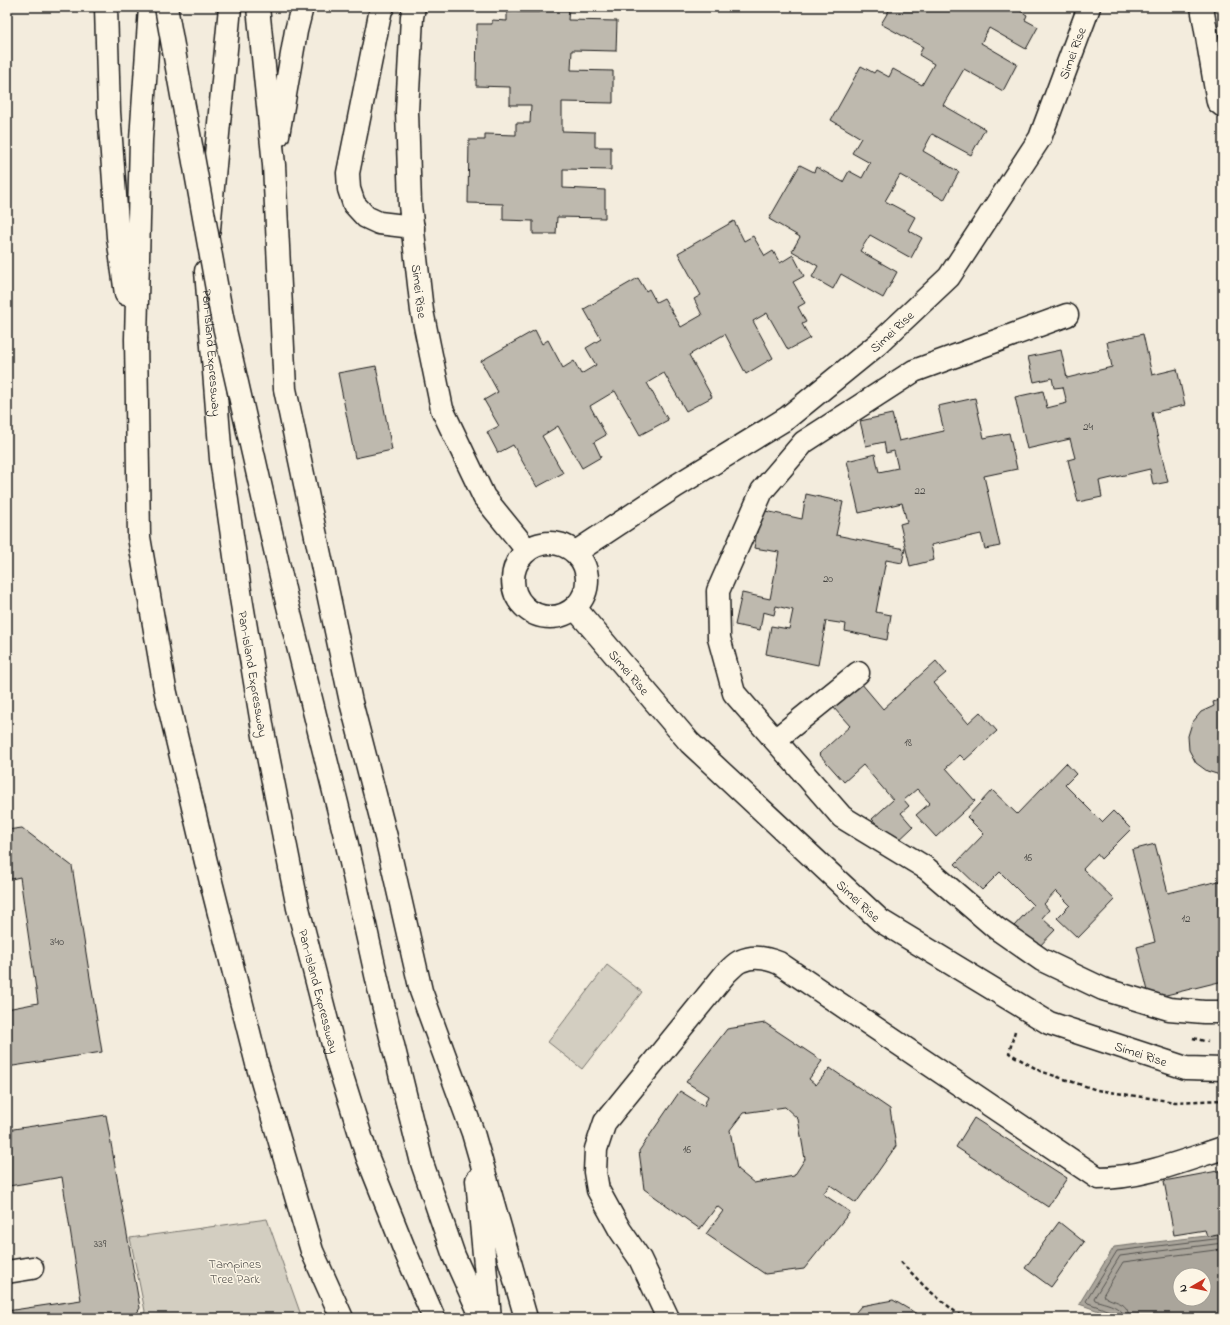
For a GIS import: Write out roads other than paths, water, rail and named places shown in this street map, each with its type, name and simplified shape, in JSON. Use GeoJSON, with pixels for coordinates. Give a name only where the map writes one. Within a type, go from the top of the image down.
{"type":"FeatureCollection","features":[{"type":"Feature","properties":{"kind":"main road"},"geometry":{"type":"LineString","coordinates":[[106,7],[109,112],[118,236],[124,272],[129,325],[136,339]]}},
{"type":"Feature","properties":{"kind":"main road"},"geometry":{"type":"LineString","coordinates":[[150,7],[141,140],[136,339],[139,537],[165,689],[206,862],[257,1064],[312,1251],[342,1318]]}},
{"type":"Feature","properties":{"kind":"main road"},"geometry":{"type":"LineString","coordinates":[[166,7],[222,317],[286,598],[346,840],[379,988],[422,1163],[454,1256],[482,1318]]}},
{"type":"Feature","properties":{"kind":"main road","name":"Pan-Island Expressway"},"geometry":{"type":"LineString","coordinates":[[230,7],[206,275],[221,459],[240,590],[264,736],[298,908],[337,1060],[368,1156],[405,1251],[434,1318]]}},
{"type":"Feature","properties":{"kind":"main road"},"geometry":{"type":"LineString","coordinates":[[258,7],[274,165],[285,389],[351,702],[386,837],[421,991],[473,1133],[526,1318]]}},
{"type":"Feature","properties":{"kind":"main road"},"geometry":{"type":"LineString","coordinates":[[274,165],[296,31],[302,7]]}},
{"type":"Feature","properties":{"kind":"main road"},"geometry":{"type":"LineString","coordinates":[[383,7],[381,9],[348,173],[349,189],[354,204],[366,217],[379,224],[413,227]]}},
{"type":"Feature","properties":{"kind":"main road","name":"Simei Rise"},"geometry":{"type":"LineString","coordinates":[[414,7],[412,17],[407,111],[410,205],[422,310],[442,409],[484,497],[526,550]]}},
{"type":"Feature","properties":{"kind":"main road","name":"Simei Rise"},"geometry":{"type":"LineString","coordinates":[[576,552],[676,486],[787,418],[878,344],[949,277],[1040,138],[1089,7]]}},
{"type":"Feature","properties":{"kind":"main road"},"geometry":{"type":"LineString","coordinates":[[1202,7],[1218,102],[1223,106]]}},
{"type":"Feature","properties":{"kind":"main road"},"geometry":{"type":"LineString","coordinates":[[1067,315],[914,371],[804,442],[762,491],[718,591],[719,638],[734,693],[842,817],[926,868],[996,928],[1042,960],[1102,989],[1169,1009],[1223,1012]]}},
{"type":"Feature","properties":{"kind":"main road"},"geometry":{"type":"LineString","coordinates":[[552,542],[565,545],[576,552],[585,565],[588,580],[585,595],[575,608],[562,616],[548,618],[533,614],[522,604],[514,591],[512,576],[517,562],[526,550],[538,544],[552,542]]}},
{"type":"Feature","properties":{"kind":"main road","name":"Simei Rise"},"geometry":{"type":"LineString","coordinates":[[575,608],[690,744],[881,921],[1049,1023],[1186,1068],[1223,1069]]}},
{"type":"Feature","properties":{"kind":"main road"},"geometry":{"type":"LineString","coordinates":[[775,740],[858,673]]}},
{"type":"Feature","properties":{"kind":"main road"},"geometry":{"type":"LineString","coordinates":[[668,1318],[640,1259],[620,1230],[598,1190],[595,1172],[596,1149],[605,1122],[726,973],[740,961],[754,958],[769,959],[779,963],[1098,1178],[1114,1178],[1134,1175],[1223,1148]]}},
{"type":"Feature","properties":{"kind":"main road"},"geometry":{"type":"LineString","coordinates":[[473,1133],[490,1318]]}},
{"type":"Feature","properties":{"kind":"main road"},"geometry":{"type":"LineString","coordinates":[[7,1272],[32,1268]]}},
{"type":"Feature","properties":{"kind":"water"},"geometry":{"type":"Polygon","coordinates":[[[1223,1234],[1223,1308],[1219,1318],[1119,1318],[1079,1304],[1114,1247],[1223,1234]]]}},
{"type":"Feature","properties":{"kind":"park label","name":"Tampines Tree Park"},"geometry":{"type":"Point","coordinates":[235,1270]}}]}
